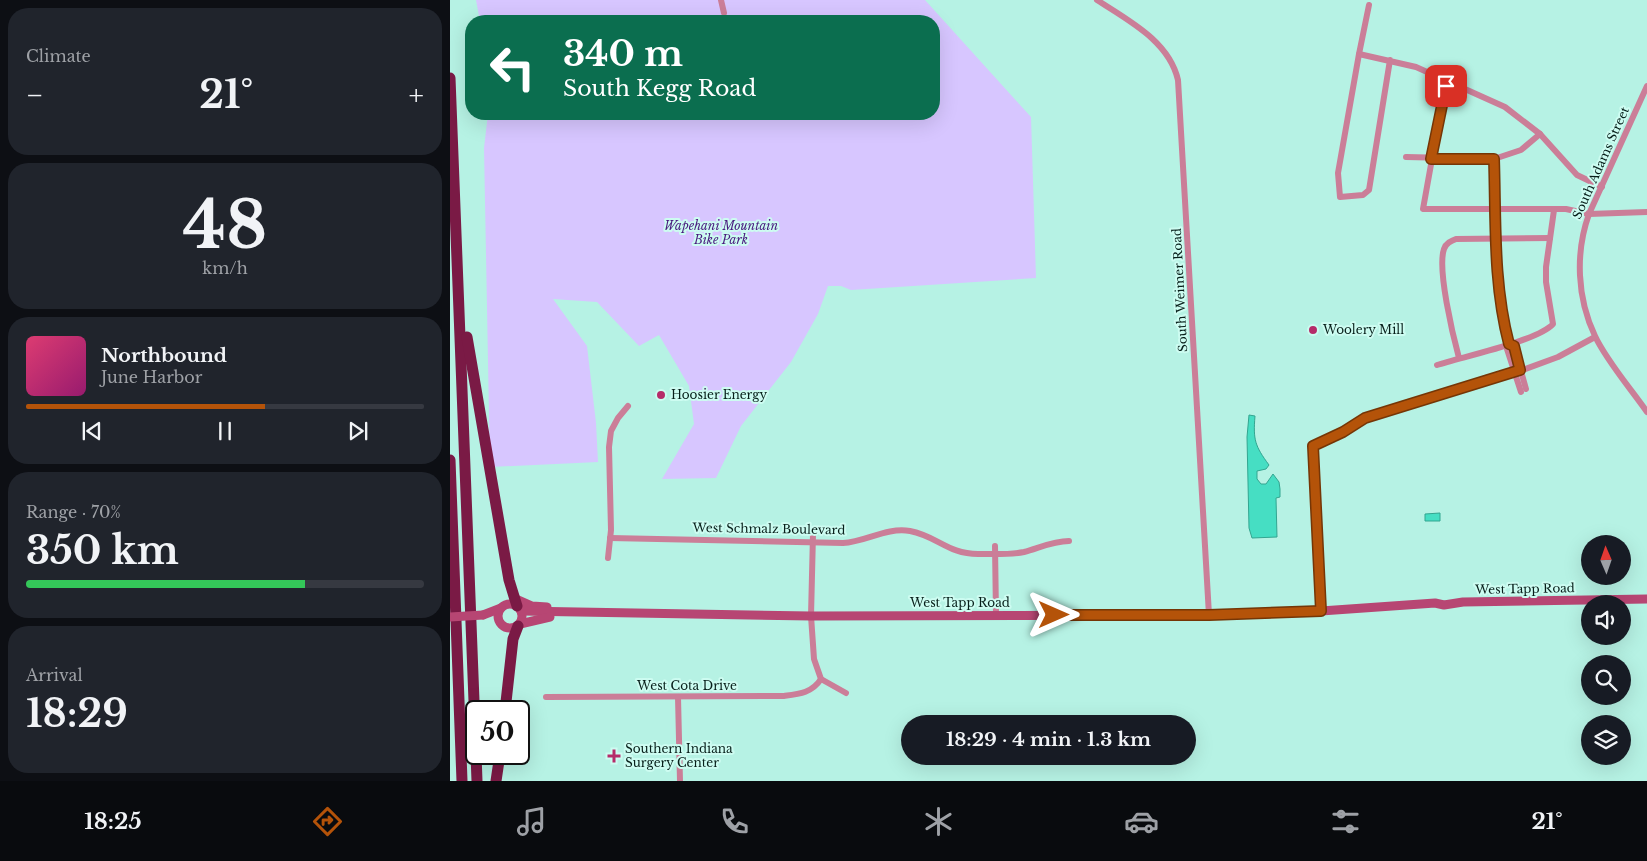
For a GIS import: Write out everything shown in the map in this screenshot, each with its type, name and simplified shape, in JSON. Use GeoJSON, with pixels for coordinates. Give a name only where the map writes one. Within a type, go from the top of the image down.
{"type":"FeatureCollection","features":[{"type":"Feature","properties":{"kind":"highway"},"geometry":{"type":"LineString","coordinates":[[450,78],[474,700]]}},
{"type":"Feature","properties":{"kind":"highway"},"geometry":{"type":"LineString","coordinates":[[456,223],[472,377],[518,605]]}},
{"type":"Feature","properties":{"kind":"highway"},"geometry":{"type":"LineString","coordinates":[[450,460],[462,781]]}},
{"type":"Feature","properties":{"kind":"highway"},"geometry":{"type":"LineString","coordinates":[[507,700],[513,639],[519,625]]}},
{"type":"Feature","properties":{"kind":"highway"},"geometry":{"type":"LineString","coordinates":[[476,765],[477,781]]}},
{"type":"Feature","properties":{"kind":"highway"},"geometry":{"type":"LineString","coordinates":[[496,781],[498,765]]}},
{"type":"Feature","properties":{"kind":"main road","name":"West Tapp Road"},"geometry":{"type":"LineString","coordinates":[[518,605],[605,612],[811,616],[1209,615],[1321,611],[1435,603],[1441,600],[1458,600],[1463,602],[1647,599]]}},
{"type":"Feature","properties":{"kind":"main road"},"geometry":{"type":"LineString","coordinates":[[450,617],[483,615],[508,604],[568,607],[605,612]]}},
{"type":"Feature","properties":{"kind":"main road"},"geometry":{"type":"LineString","coordinates":[[483,615],[511,629],[519,625],[518,605]]}},
{"type":"Feature","properties":{"kind":"main road"},"geometry":{"type":"LineString","coordinates":[[500,625],[498,614],[501,608]]}},
{"type":"Feature","properties":{"kind":"main road","name":"West Tapp Road"},"geometry":{"type":"LineString","coordinates":[[519,625],[536,619],[605,612]]}},
{"type":"Feature","properties":{"kind":"street"},"geometry":{"type":"LineString","coordinates":[[721,0],[724,13]]}},
{"type":"Feature","properties":{"kind":"street","name":"South Weimer Road"},"geometry":{"type":"LineString","coordinates":[[1097,0],[1161,46],[1174,68],[1179,88],[1209,615]]}},
{"type":"Feature","properties":{"kind":"street"},"geometry":{"type":"LineString","coordinates":[[1369,5],[1338,173],[1340,197],[1363,195],[1369,190],[1372,161],[1390,60]]}},
{"type":"Feature","properties":{"kind":"street"},"geometry":{"type":"LineString","coordinates":[[1359,54],[1416,67],[1505,107],[1540,134],[1577,175],[1602,187]]}},
{"type":"Feature","properties":{"kind":"street"},"geometry":{"type":"LineString","coordinates":[[1446,81],[1422,209],[1554,210],[1589,214],[1647,212]]}},
{"type":"Feature","properties":{"kind":"street","name":"South Adams Street"},"geometry":{"type":"LineString","coordinates":[[1647,86],[1589,214],[1581,248],[1581,286],[1586,312],[1595,336],[1647,412]]}},
{"type":"Feature","properties":{"kind":"street"},"geometry":{"type":"LineString","coordinates":[[1406,157],[1494,159],[1521,150],[1540,134]]}},
{"type":"Feature","properties":{"kind":"street"},"geometry":{"type":"LineString","coordinates":[[1494,159],[1496,274],[1501,314],[1509,344],[1507,349],[1524,391]]}},
{"type":"Feature","properties":{"kind":"street"},"geometry":{"type":"LineString","coordinates":[[1436,365],[1509,344],[1549,330],[1553,324],[1546,282],[1554,210]]}},
{"type":"Feature","properties":{"kind":"street"},"geometry":{"type":"LineString","coordinates":[[1459,358],[1449,317],[1445,287],[1444,251],[1450,241],[1456,239],[1550,238]]}},
{"type":"Feature","properties":{"kind":"street"},"geometry":{"type":"LineString","coordinates":[[1321,611],[1313,446],[1343,432],[1365,418],[1558,357],[1595,336]]}},
{"type":"Feature","properties":{"kind":"street"},"geometry":{"type":"LineString","coordinates":[[608,558],[610,538],[609,447],[611,431],[618,418],[628,406]]}},
{"type":"Feature","properties":{"kind":"street","name":"West Schmalz Boulevard"},"geometry":{"type":"LineString","coordinates":[[610,538],[812,538],[850,542],[887,532],[906,531],[922,535],[956,552],[995,554],[1018,553],[1060,541],[1069,541]]}},
{"type":"Feature","properties":{"kind":"street"},"geometry":{"type":"LineString","coordinates":[[812,538],[811,616],[814,660],[821,679],[846,693]]}},
{"type":"Feature","properties":{"kind":"street"},"geometry":{"type":"LineString","coordinates":[[995,546],[996,615]]}},
{"type":"Feature","properties":{"kind":"street","name":"West Cota Drive"},"geometry":{"type":"LineString","coordinates":[[546,697],[790,695],[815,688],[821,679]]}},
{"type":"Feature","properties":{"kind":"street"},"geometry":{"type":"LineString","coordinates":[[678,697],[680,781]]}},
{"type":"Feature","properties":{"kind":"green space","name":"Wapehani Mountain Bike Park"},"geometry":{"type":"Polygon","coordinates":[[[476,0],[925,0],[939,15],[479,15],[476,0]]]}},
{"type":"Feature","properties":{"kind":"green space","name":"Wapehani Mountain Bike Park"},"geometry":{"type":"Polygon","coordinates":[[[940,17],[1031,117],[1036,278],[851,290],[841,286],[828,286],[818,314],[791,362],[741,426],[716,478],[662,479],[694,424],[689,386],[659,335],[639,346],[597,302],[553,299],[587,346],[596,423],[598,462],[490,467],[484,148],[487,120],[940,120],[940,17]]]}},
{"type":"Feature","properties":{"kind":"shaded area"},"geometry":{"type":"Polygon","coordinates":[[[1249,415],[1255,416],[1254,431],[1256,442],[1269,465],[1266,469],[1257,471],[1257,479],[1261,484],[1266,484],[1273,474],[1279,482],[1280,497],[1276,498],[1277,537],[1252,538],[1249,528],[1247,437],[1249,415]]]}},
{"type":"Feature","properties":{"kind":"shaded area"},"geometry":{"type":"Polygon","coordinates":[[[1440,513],[1440,521],[1425,521],[1425,514],[1440,513]]]}},
{"type":"Feature","properties":{"kind":"place","name":"Woolery Mill"},"geometry":{"type":"Point","coordinates":[1313,330]}},
{"type":"Feature","properties":{"kind":"place","name":"Hoosier Energy"},"geometry":{"type":"Point","coordinates":[661,395]}},
{"type":"Feature","properties":{"kind":"place","name":"Southern Indiana Surgery Center"},"geometry":{"type":"Point","coordinates":[614,756]}},
{"type":"Feature","properties":{"kind":"route"},"geometry":{"type":"LineString","coordinates":[[1054,615],[1209,615],[1321,611],[1313,446],[1343,432],[1365,418],[1520,370],[1514,346],[1509,344],[1501,314],[1496,274],[1494,159],[1431,159],[1441,102],[1446,86]]}}]}
